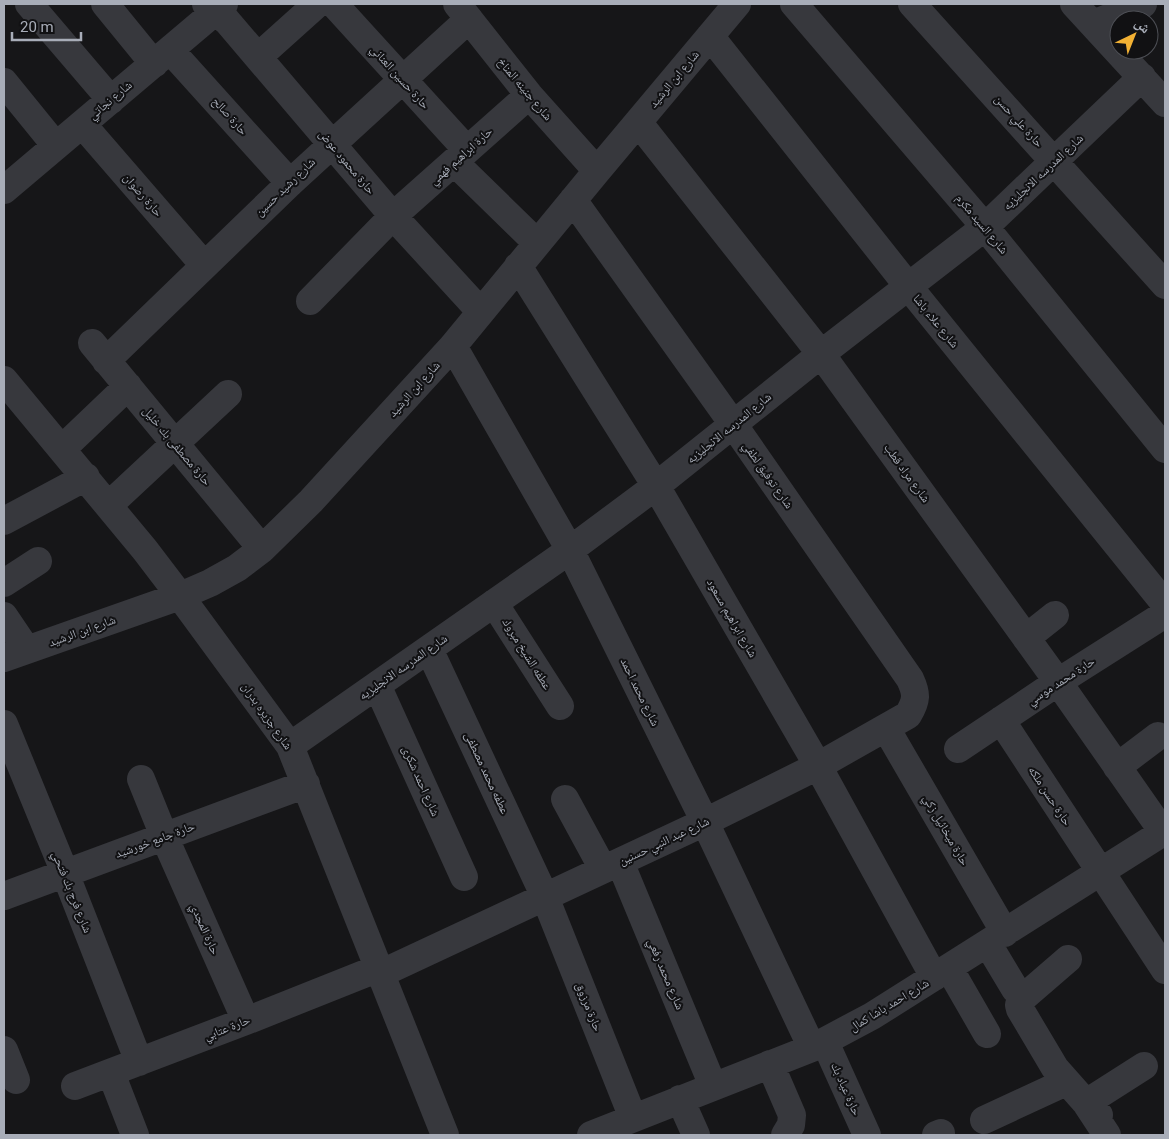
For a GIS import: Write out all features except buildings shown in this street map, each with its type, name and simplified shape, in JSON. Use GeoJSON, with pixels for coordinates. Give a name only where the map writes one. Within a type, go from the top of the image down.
{"type":"FeatureCollection","features":[{"type":"Feature","properties":{"kind":"street"},"geometry":{"type":"LineString","coordinates":[[29,4],[111,100]]}},
{"type":"Feature","properties":{"kind":"street","name":"حارة صالح"},"geometry":{"type":"LineString","coordinates":[[105,4],[162,57],[290,183]]}},
{"type":"Feature","properties":{"kind":"street"},"geometry":{"type":"LineString","coordinates":[[258,57],[317,4]]}},
{"type":"Feature","properties":{"kind":"street","name":"حارة حسين العناني"},"geometry":{"type":"LineString","coordinates":[[334,4],[402,79],[460,156],[537,243]]}},
{"type":"Feature","properties":{"kind":"street","name":"شارع ابن الرشيد"},"geometry":{"type":"LineString","coordinates":[[15,654],[180,596],[210,583],[237,568],[262,549],[311,501],[453,346],[597,170],[737,4]]}},
{"type":"Feature","properties":{"kind":"street","name":"شارع السيد مكرم"},"geometry":{"type":"LineString","coordinates":[[794,4],[985,227],[1165,449]]}},
{"type":"Feature","properties":{"kind":"street","name":"حارة علي حسن"},"geometry":{"type":"LineString","coordinates":[[912,4],[1165,284]]}},
{"type":"Feature","properties":{"kind":"street"},"geometry":{"type":"LineString","coordinates":[[1074,4],[1165,103]]}},
{"type":"Feature","properties":{"kind":"street"},"geometry":{"type":"LineString","coordinates":[[1093,24],[1143,4]]}},
{"type":"Feature","properties":{"kind":"street","name":"شارع نجاتي"},"geometry":{"type":"LineString","coordinates":[[4,190],[162,57],[216,6]]}},
{"type":"Feature","properties":{"kind":"street","name":"حارة محمود عوض"},"geometry":{"type":"LineString","coordinates":[[216,6],[393,216],[481,312]]}},
{"type":"Feature","properties":{"kind":"street","name":"شارع رشيد حسين"},"geometry":{"type":"LineString","coordinates":[[99,352],[204,265],[331,143],[402,79],[463,11]]}},
{"type":"Feature","properties":{"kind":"street","name":"شارع جنينه المناخ"},"geometry":{"type":"LineString","coordinates":[[463,11],[529,95],[597,170]]}},
{"type":"Feature","properties":{"kind":"street","name":"شارع علاء باشا"},"geometry":{"type":"LineString","coordinates":[[710,36],[908,286],[1165,604]]}},
{"type":"Feature","properties":{"kind":"street","name":"شارع المدرسه الانجليزيه"},"geometry":{"type":"LineString","coordinates":[[290,746],[570,550],[656,486],[821,354],[985,227],[1142,77]]}},
{"type":"Feature","properties":{"kind":"street"},"geometry":{"type":"LineString","coordinates":[[7,94],[56,146]]}},
{"type":"Feature","properties":{"kind":"street","name":"حارة ابراهيم فهمي"},"geometry":{"type":"LineString","coordinates":[[310,300],[393,216],[529,95]]}},
{"type":"Feature","properties":{"kind":"street","name":"شارع مراد قطب"},"geometry":{"type":"LineString","coordinates":[[638,122],[821,354],[1058,682],[1117,767],[1162,839]]}},
{"type":"Feature","properties":{"kind":"street","name":"حارة رضوان"},"geometry":{"type":"LineString","coordinates":[[82,124],[204,265]]}},
{"type":"Feature","properties":{"kind":"street","name":"شارع توفيق لطفي"},"geometry":{"type":"LineString","coordinates":[[573,200],[733,424],[910,678]]}},
{"type":"Feature","properties":{"kind":"street","name":"شارع ابراهيم مسعود"},"geometry":{"type":"LineString","coordinates":[[518,266],[656,486],[818,766],[942,973],[987,1034]]}},
{"type":"Feature","properties":{"kind":"street","name":"شارع محمد احمد"},"geometry":{"type":"LineString","coordinates":[[453,346],[570,550],[704,822],[818,1045]]}},
{"type":"Feature","properties":{"kind":"street","name":"حارة مصطفى بك خليل"},"geometry":{"type":"LineString","coordinates":[[99,352],[262,549]]}},
{"type":"Feature","properties":{"kind":"street","name":"شارع جزيره بدران"},"geometry":{"type":"LineString","coordinates":[[4,380],[86,477],[180,596],[290,746],[445,1135]]}},
{"type":"Feature","properties":{"kind":"street"},"geometry":{"type":"LineString","coordinates":[[62,449],[128,386]]}},
{"type":"Feature","properties":{"kind":"street"},"geometry":{"type":"LineString","coordinates":[[109,506],[228,394]]}},
{"type":"Feature","properties":{"kind":"street"},"geometry":{"type":"LineString","coordinates":[[4,521],[86,477]]}},
{"type":"Feature","properties":{"kind":"street"},"geometry":{"type":"LineString","coordinates":[[4,583],[38,561]]}},
{"type":"Feature","properties":{"kind":"street","name":"عطفه الشيخ مبروك"},"geometry":{"type":"LineString","coordinates":[[494,602],[560,706]]}},
{"type":"Feature","properties":{"kind":"street","name":"حارة محمد موسي"},"geometry":{"type":"LineString","coordinates":[[958,749],[1165,614]]}},
{"type":"Feature","properties":{"kind":"street"},"geometry":{"type":"LineString","coordinates":[[1026,638],[1055,615]]}},
{"type":"Feature","properties":{"kind":"street"},"geometry":{"type":"LineString","coordinates":[[4,616],[15,654]]}},
{"type":"Feature","properties":{"kind":"street","name":"عطفه محمد مصطفى"},"geometry":{"type":"LineString","coordinates":[[429,649],[545,897]]}},
{"type":"Feature","properties":{"kind":"street","name":"شارع عبد النبي حسنين"},"geometry":{"type":"LineString","coordinates":[[380,971],[545,897],[818,766],[908,715],[914,704],[915,691],[910,678]]}},
{"type":"Feature","properties":{"kind":"street","name":"شارع احمد شكرى"},"geometry":{"type":"LineString","coordinates":[[377,685],[464,877]]}},
{"type":"Feature","properties":{"kind":"street","name":"حارة حسن ملكه"},"geometry":{"type":"LineString","coordinates":[[1001,720],[1165,970]]}},
{"type":"Feature","properties":{"kind":"street","name":"شارع فرج بك فتحي"},"geometry":{"type":"LineString","coordinates":[[4,724],[139,1062]]}},
{"type":"Feature","properties":{"kind":"street","name":"حارة ميخائيل زكي"},"geometry":{"type":"LineString","coordinates":[[886,728],[996,938],[1014,989]]}},
{"type":"Feature","properties":{"kind":"street"},"geometry":{"type":"LineString","coordinates":[[1117,767],[1158,736]]}},
{"type":"Feature","properties":{"kind":"street","name":"حارة المجدي"},"geometry":{"type":"LineString","coordinates":[[141,779],[164,836],[246,1021]]}},
{"type":"Feature","properties":{"kind":"street","name":"حارة جامع خورشيد"},"geometry":{"type":"LineString","coordinates":[[4,896],[306,784]]}},
{"type":"Feature","properties":{"kind":"street","name":"شارع محمد رفعي"},"geometry":{"type":"LineString","coordinates":[[566,799],[611,866],[713,1086]]}},
{"type":"Feature","properties":{"kind":"street","name":"شارع احمد باشا كمال"},"geometry":{"type":"LineString","coordinates":[[590,1135],[818,1045],[872,1016],[1100,872],[1162,839]]}},
{"type":"Feature","properties":{"kind":"street","name":"حارة مرزوق"},"geometry":{"type":"LineString","coordinates":[[545,897],[633,1118]]}},
{"type":"Feature","properties":{"kind":"street"},"geometry":{"type":"LineString","coordinates":[[1068,959],[1024,997],[1019,1005],[1020,1009],[1066,1082],[1086,1103],[1123,1135]]}},
{"type":"Feature","properties":{"kind":"street","name":"حارة عتابي"},"geometry":{"type":"LineString","coordinates":[[75,1086],[380,971]]}},
{"type":"Feature","properties":{"kind":"street","name":"حارة عياد بك"},"geometry":{"type":"LineString","coordinates":[[818,1045],[866,1135]]}},
{"type":"Feature","properties":{"kind":"street"},"geometry":{"type":"LineString","coordinates":[[4,1050],[16,1080]]}},
{"type":"Feature","properties":{"kind":"street"},"geometry":{"type":"LineString","coordinates":[[770,1064],[792,1115],[791,1125],[785,1135]]}},
{"type":"Feature","properties":{"kind":"street"},"geometry":{"type":"LineString","coordinates":[[1086,1103],[1144,1066]]}},
{"type":"Feature","properties":{"kind":"street"},"geometry":{"type":"LineString","coordinates":[[111,1073],[135,1135]]}},
{"type":"Feature","properties":{"kind":"street"},"geometry":{"type":"LineString","coordinates":[[984,1120],[1066,1082]]}},
{"type":"Feature","properties":{"kind":"street"},"geometry":{"type":"LineString","coordinates":[[680,1099],[696,1135]]}},
{"type":"Feature","properties":{"kind":"street"},"geometry":{"type":"LineString","coordinates":[[1086,1103],[1107,1135]]}}]}
